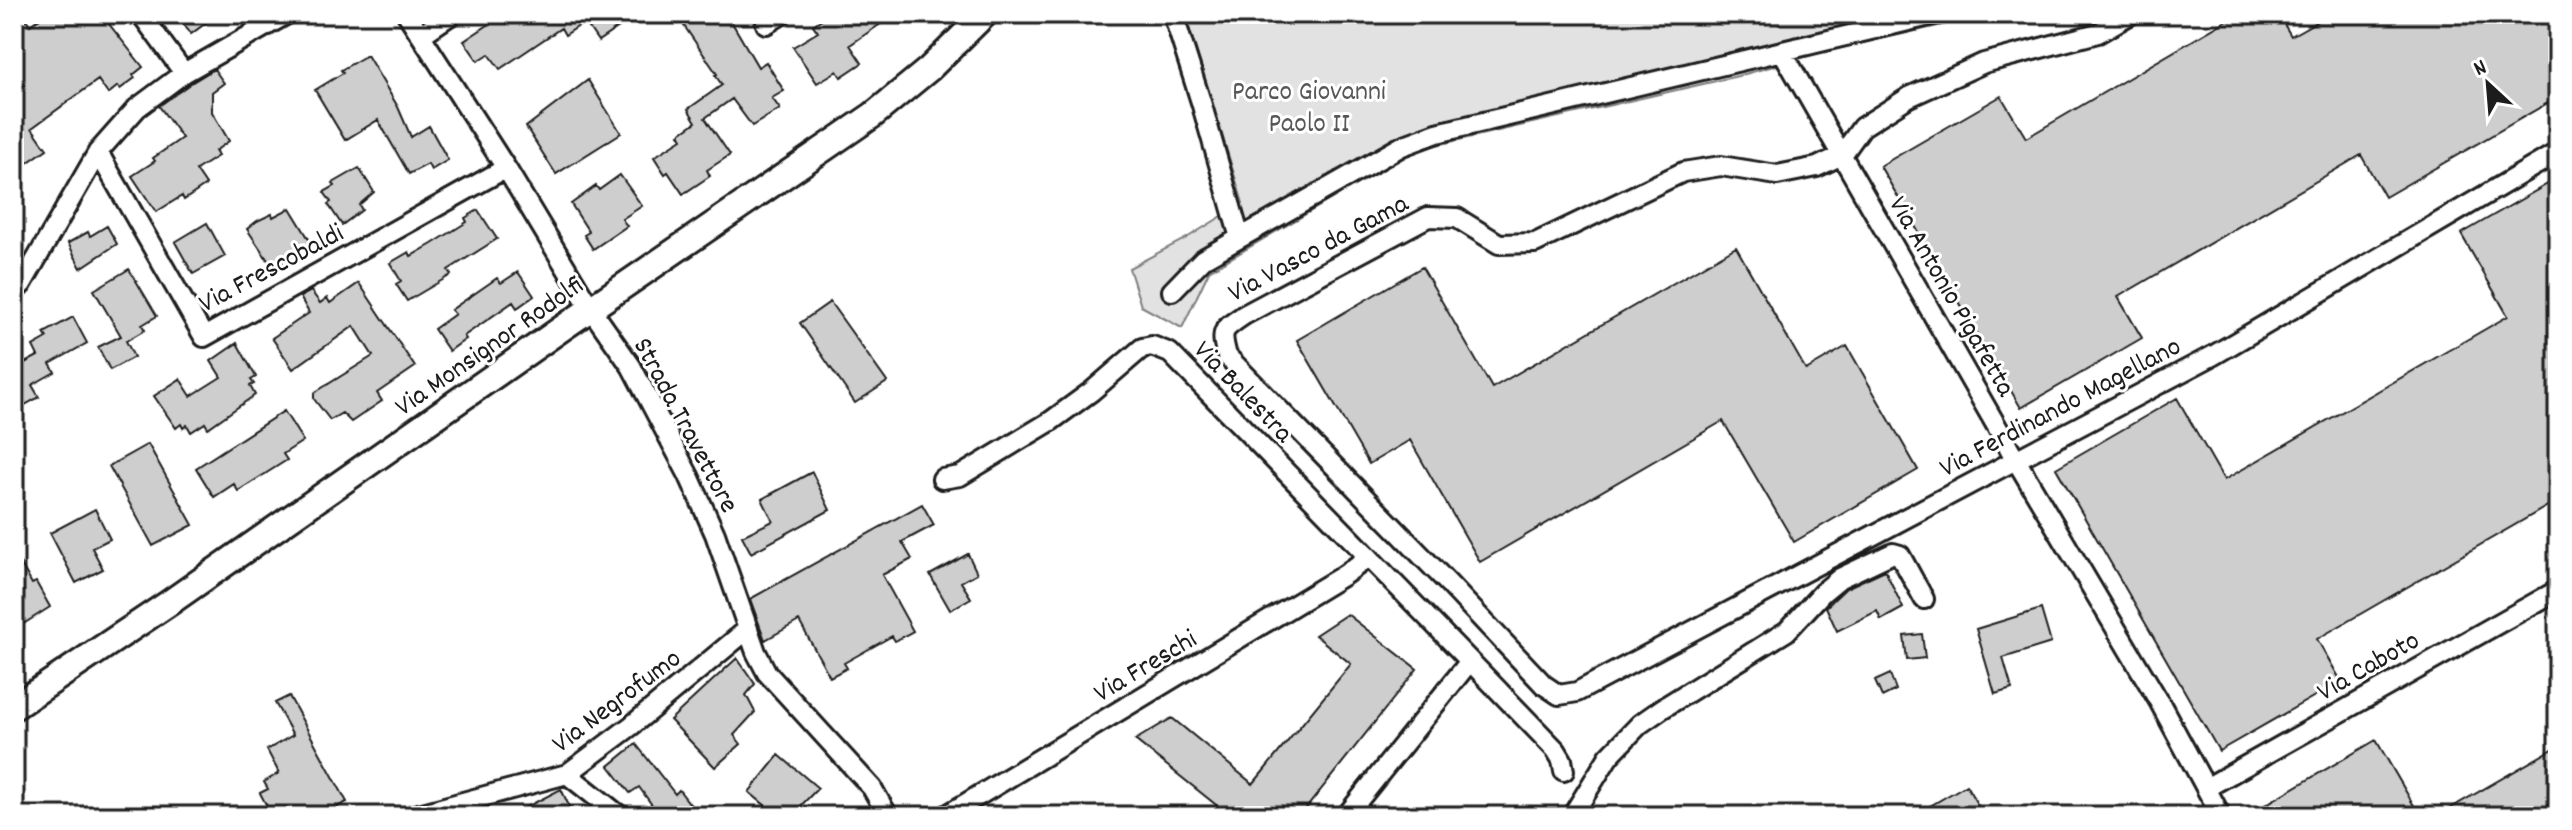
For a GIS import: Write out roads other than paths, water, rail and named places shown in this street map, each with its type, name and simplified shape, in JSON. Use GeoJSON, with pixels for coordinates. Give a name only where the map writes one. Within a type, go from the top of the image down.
{"type":"FeatureCollection","features":[{"type":"Feature","properties":{"kind":"street"},"geometry":{"type":"LineString","coordinates":[[141,14],[184,73]]}},
{"type":"Feature","properties":{"kind":"street"},"geometry":{"type":"LineString","coordinates":[[14,292],[22,284],[98,152],[137,108],[184,73],[287,14]]}},
{"type":"Feature","properties":{"kind":"street","name":"Strada Travettore"},"geometry":{"type":"LineString","coordinates":[[407,14],[506,168],[591,309],[631,366],[689,476],[715,534],[756,652],[767,673],[853,765],[872,788],[888,816]]}},
{"type":"Feature","properties":{"kind":"street"},"geometry":{"type":"LineString","coordinates":[[421,35],[452,14]]}},
{"type":"Feature","properties":{"kind":"street","name":"Via Monsignor Rodolfi"},"geometry":{"type":"LineString","coordinates":[[16,707],[873,115],[929,69],[985,14]]}},
{"type":"Feature","properties":{"kind":"street"},"geometry":{"type":"LineString","coordinates":[[1173,14],[1240,238]]}},
{"type":"Feature","properties":{"kind":"street"},"geometry":{"type":"LineString","coordinates":[[1172,291],[1203,259],[1402,146],[1437,133],[1938,14]]}},
{"type":"Feature","properties":{"kind":"street"},"geometry":{"type":"LineString","coordinates":[[1842,155],[1862,127],[1909,97],[1984,63],[2098,33],[2131,14]]}},
{"type":"Feature","properties":{"kind":"street","name":"Via Antonio Pigafetta"},"geometry":{"type":"LineString","coordinates":[[1782,51],[2016,460],[2160,703],[2221,816]]}},
{"type":"Feature","properties":{"kind":"street","name":"Via Frescobaldi"},"geometry":{"type":"LineString","coordinates":[[98,152],[204,337],[506,168]]}},
{"type":"Feature","properties":{"kind":"street","name":"Via Ferdinando Magellano"},"geometry":{"type":"LineString","coordinates":[[1577,692],[2214,355],[2558,152]]}},
{"type":"Feature","properties":{"kind":"street","name":"Via Vasco da Gama"},"geometry":{"type":"LineString","coordinates":[[1577,692],[1559,695],[1544,685],[1227,356],[1222,337],[1226,327],[1428,217],[1457,218],[1499,244],[1535,243],[1683,172],[1721,166],[1777,175],[1817,167],[1842,155]]}},
{"type":"Feature","properties":{"kind":"street","name":"Via Balestra"},"geometry":{"type":"LineString","coordinates":[[942,479],[960,476],[1040,428],[1092,391],[1142,348],[1152,346],[1170,353],[1556,750],[1564,771]]}},
{"type":"Feature","properties":{"kind":"street"},"geometry":{"type":"LineString","coordinates":[[1572,816],[1609,756],[1640,724],[1787,631],[1840,578],[1893,553],[1900,555],[1924,599]]}},
{"type":"Feature","properties":{"kind":"street","name":"Via Freschi"},"geometry":{"type":"LineString","coordinates":[[945,816],[1369,557]]}},
{"type":"Feature","properties":{"kind":"street","name":"Via Caboto"},"geometry":{"type":"LineString","coordinates":[[2206,788],[2558,590]]}},
{"type":"Feature","properties":{"kind":"street","name":"Via Negrofumo"},"geometry":{"type":"LineString","coordinates":[[411,816],[567,774],[631,726],[748,629]]}},
{"type":"Feature","properties":{"kind":"street"},"geometry":{"type":"LineString","coordinates":[[1346,816],[1470,661]]}},
{"type":"Feature","properties":{"kind":"street"},"geometry":{"type":"LineString","coordinates":[[567,774],[620,816]]}},
{"type":"Feature","properties":{"kind":"park label","name":"Parco Giovanni Paolo II"},"geometry":{"type":"Point","coordinates":[1309,105]}}]}
